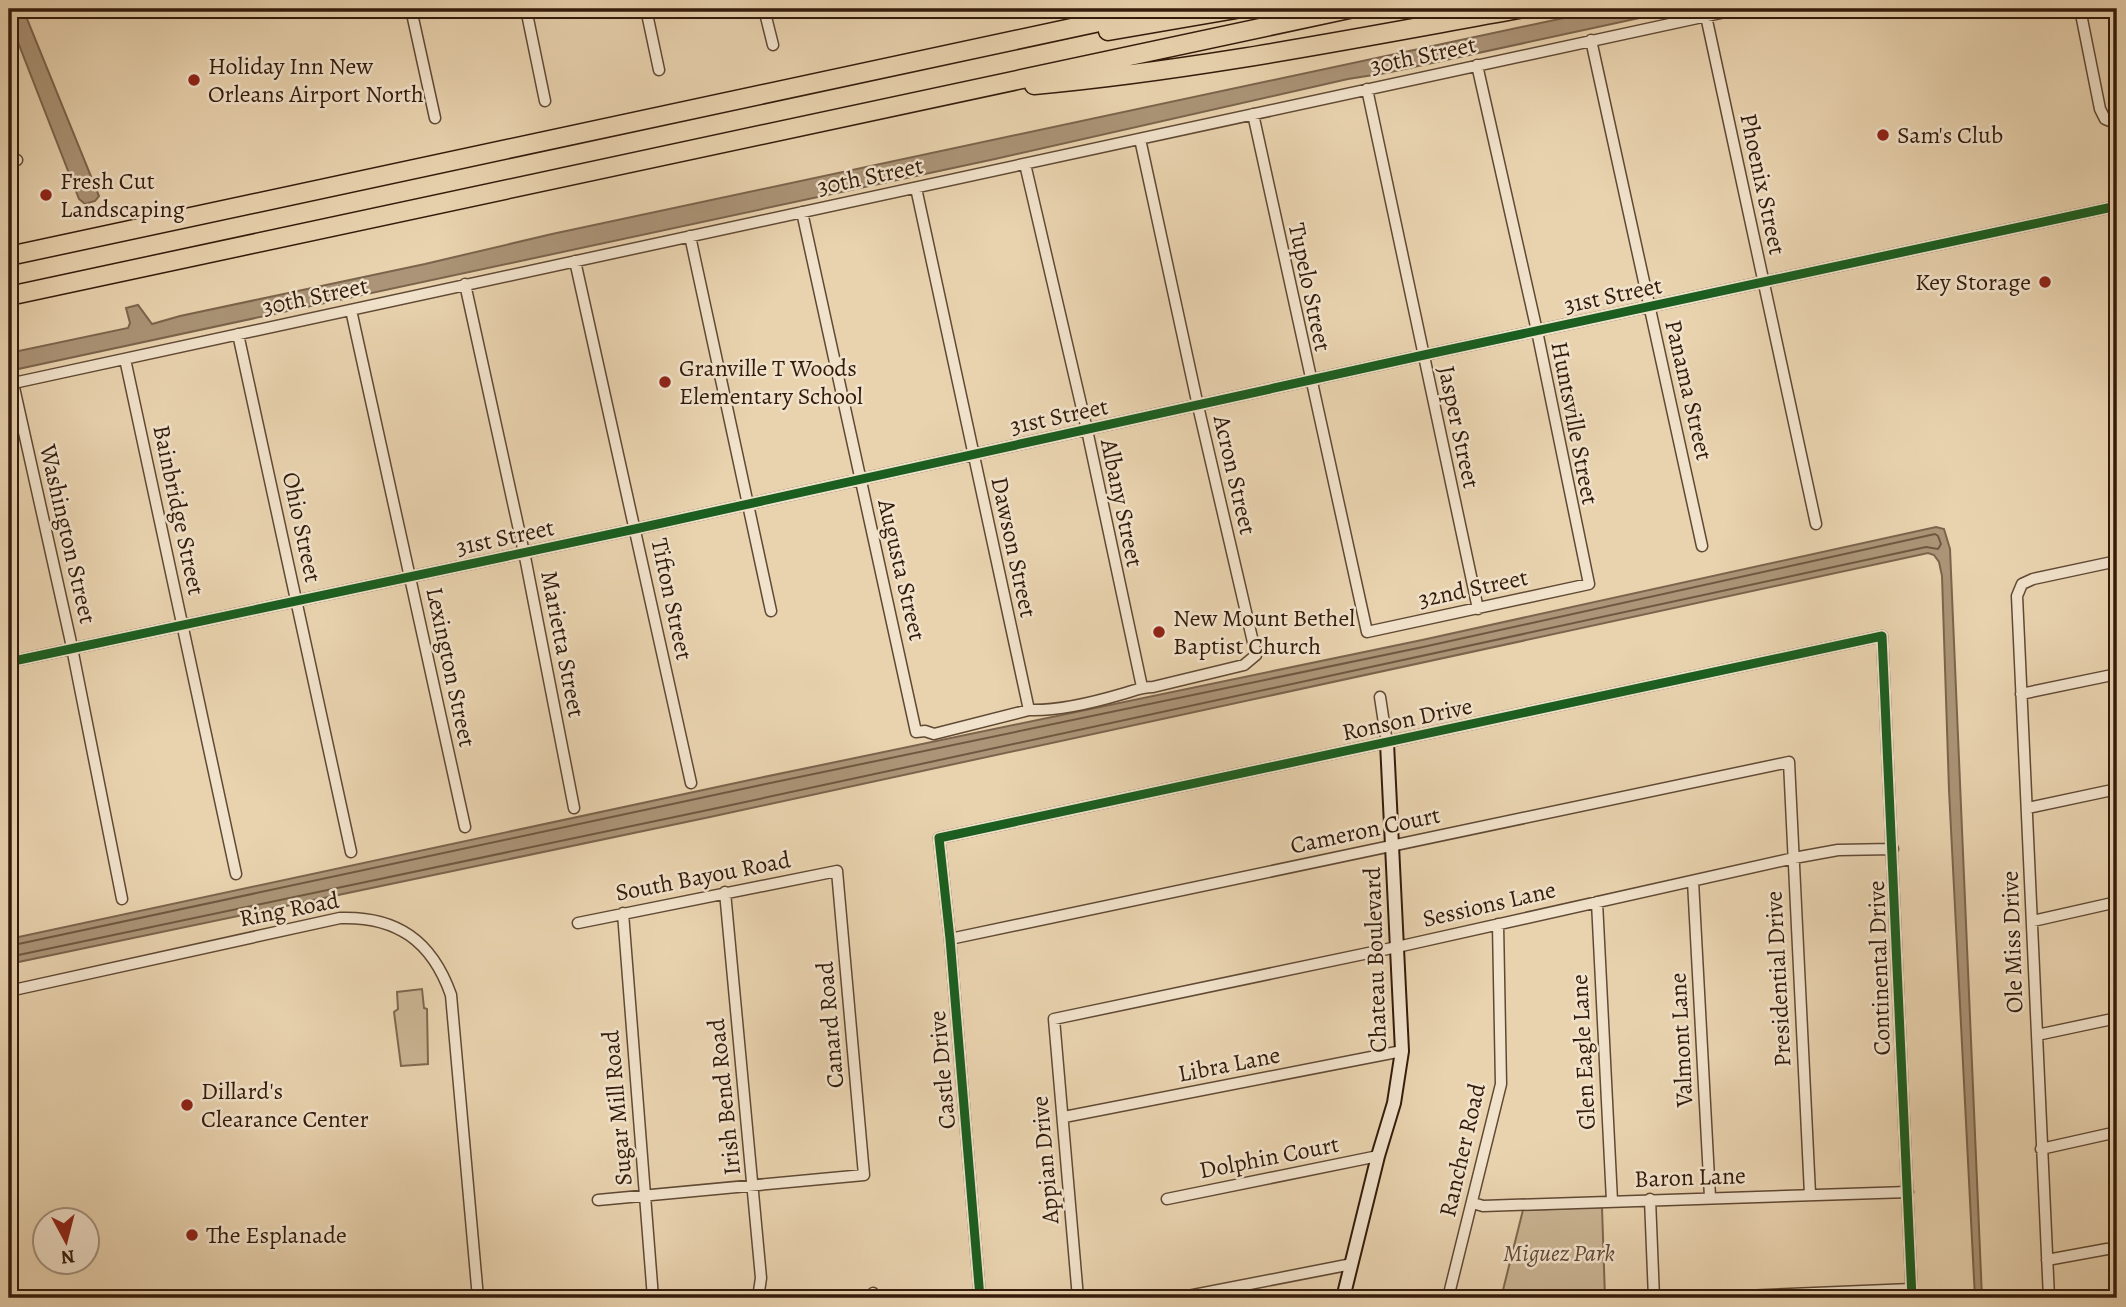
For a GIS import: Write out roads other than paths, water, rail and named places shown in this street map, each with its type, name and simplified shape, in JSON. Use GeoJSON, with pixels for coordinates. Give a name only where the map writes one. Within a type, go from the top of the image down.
{"type":"FeatureCollection","features":[{"type":"Feature","properties":{"kind":"highway"},"geometry":{"type":"LineString","coordinates":[[9,256],[1160,9]]}},
{"type":"Feature","properties":{"kind":"highway"},"geometry":{"type":"LineString","coordinates":[[961,52],[1166,23],[1236,9]]}},
{"type":"Feature","properties":{"kind":"highway"},"geometry":{"type":"LineString","coordinates":[[9,296],[1349,9]]}},
{"type":"Feature","properties":{"kind":"highway"},"geometry":{"type":"LineString","coordinates":[[946,94],[1151,73],[1519,9]]}},
{"type":"Feature","properties":{"kind":"street"},"geometry":{"type":"LineString","coordinates":[[411,9],[435,118]]}},
{"type":"Feature","properties":{"kind":"street"},"geometry":{"type":"LineString","coordinates":[[526,9],[545,101]]}},
{"type":"Feature","properties":{"kind":"street"},"geometry":{"type":"LineString","coordinates":[[646,9],[659,70]]}},
{"type":"Feature","properties":{"kind":"street"},"geometry":{"type":"LineString","coordinates":[[764,9],[773,45]]}},
{"type":"Feature","properties":{"kind":"street","name":"30th Street"},"geometry":{"type":"LineString","coordinates":[[11,384],[1739,9]]}},
{"type":"Feature","properties":{"kind":"street"},"geometry":{"type":"LineString","coordinates":[[2080,9],[2100,109],[2105,119],[2117,124]]}},
{"type":"Feature","properties":{"kind":"street","name":"Phoenix Street"},"geometry":{"type":"LineString","coordinates":[[1706,16],[1816,524]]}},
{"type":"Feature","properties":{"kind":"street","name":"Panama Street"},"geometry":{"type":"LineString","coordinates":[[1591,40],[1702,546]]}},
{"type":"Feature","properties":{"kind":"street","name":"Huntsville Street"},"geometry":{"type":"LineString","coordinates":[[1477,65],[1537,331],[1589,584]]}},
{"type":"Feature","properties":{"kind":"street","name":"Jasper Street"},"geometry":{"type":"LineString","coordinates":[[1367,89],[1478,609]]}},
{"type":"Feature","properties":{"kind":"street","name":"Tupelo Street"},"geometry":{"type":"LineString","coordinates":[[1253,114],[1367,632]]}},
{"type":"Feature","properties":{"kind":"street","name":"Acron Street"},"geometry":{"type":"LineString","coordinates":[[1140,139],[1256,655],[1244,666],[1153,687],[1142,687]]}},
{"type":"Feature","properties":{"kind":"street","name":"Albany Street"},"geometry":{"type":"LineString","coordinates":[[1025,164],[1087,430],[1142,687]]}},
{"type":"Feature","properties":{"kind":"street","name":"Dawson Street"},"geometry":{"type":"LineString","coordinates":[[916,188],[1029,710]]}},
{"type":"Feature","properties":{"kind":"street","name":"31st Street"},"geometry":{"type":"LineString","coordinates":[[9,663],[2117,206]]}},
{"type":"Feature","properties":{"kind":"street","name":"Augusta Street"},"geometry":{"type":"LineString","coordinates":[[802,212],[916,732],[934,734],[1029,710]]}},
{"type":"Feature","properties":{"kind":"street"},"geometry":{"type":"LineString","coordinates":[[690,236],[771,611]]}},
{"type":"Feature","properties":{"kind":"street","name":"Tifton Street"},"geometry":{"type":"LineString","coordinates":[[575,261],[691,783]]}},
{"type":"Feature","properties":{"kind":"street","name":"Marietta Street"},"geometry":{"type":"LineString","coordinates":[[465,284],[524,553],[574,808]]}},
{"type":"Feature","properties":{"kind":"street","name":"Lexington Street"},"geometry":{"type":"LineString","coordinates":[[351,310],[465,827]]}},
{"type":"Feature","properties":{"kind":"street","name":"Ohio Street"},"geometry":{"type":"LineString","coordinates":[[239,334],[351,852]]}},
{"type":"Feature","properties":{"kind":"street","name":"Bainbridge Street"},"geometry":{"type":"LineString","coordinates":[[125,359],[236,874]]}},
{"type":"Feature","properties":{"kind":"street","name":"Washington Street"},"geometry":{"type":"LineString","coordinates":[[11,384],[72,649],[122,900]]}},
{"type":"Feature","properties":{"kind":"street","name":"Ole Miss Drive"},"geometry":{"type":"LineString","coordinates":[[2049,1298],[2017,596],[2022,585],[2032,579],[2117,561]]}},
{"type":"Feature","properties":{"kind":"street","name":"32nd Street"},"geometry":{"type":"LineString","coordinates":[[1367,632],[1589,584]]}},
{"type":"Feature","properties":{"kind":"street","name":"Ronson Drive"},"geometry":{"type":"LineString","coordinates":[[939,838],[1882,636]]}},
{"type":"Feature","properties":{"kind":"street","name":"Continental Drive"},"geometry":{"type":"LineString","coordinates":[[1882,636],[1912,1294]]}},
{"type":"Feature","properties":{"kind":"street"},"geometry":{"type":"LineString","coordinates":[[2021,694],[2117,674]]}},
{"type":"Feature","properties":{"kind":"street"},"geometry":{"type":"LineString","coordinates":[[1029,710],[1043,710],[1121,695],[1142,687]]}},
{"type":"Feature","properties":{"kind":"street","name":"Chateau Boulevard"},"geometry":{"type":"LineString","coordinates":[[1343,1298],[1394,1103],[1402,1051],[1387,743],[1380,697]]}},
{"type":"Feature","properties":{"kind":"street","name":"Cameron Court"},"geometry":{"type":"LineString","coordinates":[[950,939],[1789,762]]}},
{"type":"Feature","properties":{"kind":"street","name":"Presidential Drive"},"geometry":{"type":"LineString","coordinates":[[1789,762],[1810,1194]]}},
{"type":"Feature","properties":{"kind":"street"},"geometry":{"type":"LineString","coordinates":[[2028,808],[2117,789]]}},
{"type":"Feature","properties":{"kind":"street","name":"Castle Drive"},"geometry":{"type":"LineString","coordinates":[[939,838],[980,1298]]}},
{"type":"Feature","properties":{"kind":"street","name":"Sessions Lane"},"geometry":{"type":"LineString","coordinates":[[1054,1019],[1397,947],[1794,858],[1838,850],[1893,849]]}},
{"type":"Feature","properties":{"kind":"street","name":"South Bayou Road"},"geometry":{"type":"LineString","coordinates":[[578,923],[837,871]]}},
{"type":"Feature","properties":{"kind":"street","name":"Canard Road"},"geometry":{"type":"LineString","coordinates":[[754,1186],[864,1175],[837,871]]}},
{"type":"Feature","properties":{"kind":"street","name":"Valmont Lane"},"geometry":{"type":"LineString","coordinates":[[1693,880],[1710,1197]]}},
{"type":"Feature","properties":{"kind":"street","name":"Irish Bend Road"},"geometry":{"type":"LineString","coordinates":[[725,892],[754,1186],[761,1278],[758,1298]]}},
{"type":"Feature","properties":{"kind":"street","name":"Glen Eagle Lane"},"geometry":{"type":"LineString","coordinates":[[1597,902],[1612,1201]]}},
{"type":"Feature","properties":{"kind":"street"},"geometry":{"type":"LineString","coordinates":[[2033,921],[2117,902]]}},
{"type":"Feature","properties":{"kind":"street","name":"Sugar Mill Road"},"geometry":{"type":"LineString","coordinates":[[622,914],[653,1298]]}},
{"type":"Feature","properties":{"kind":"street","name":"Ring Road"},"geometry":{"type":"LineString","coordinates":[[9,991],[340,918],[359,917],[383,922],[404,931],[417,940],[442,970],[451,995],[478,1298]]}},
{"type":"Feature","properties":{"kind":"street","name":"Rancher Road"},"geometry":{"type":"LineString","coordinates":[[1448,1298],[1501,1084],[1499,924]]}},
{"type":"Feature","properties":{"kind":"street"},"geometry":{"type":"LineString","coordinates":[[2037,1035],[2117,1018]]}},
{"type":"Feature","properties":{"kind":"street","name":"Appian Drive"},"geometry":{"type":"LineString","coordinates":[[1054,1019],[1078,1298]]}},
{"type":"Feature","properties":{"kind":"street","name":"Libra Lane"},"geometry":{"type":"LineString","coordinates":[[1064,1117],[1402,1051]]}},
{"type":"Feature","properties":{"kind":"street"},"geometry":{"type":"LineString","coordinates":[[2041,1149],[2117,1132]]}},
{"type":"Feature","properties":{"kind":"street","name":"Dolphin Court"},"geometry":{"type":"LineString","coordinates":[[1167,1199],[1378,1156]]}},
{"type":"Feature","properties":{"kind":"street"},"geometry":{"type":"LineString","coordinates":[[598,1200],[754,1186]]}},
{"type":"Feature","properties":{"kind":"street","name":"Baron Lane"},"geometry":{"type":"LineString","coordinates":[[1473,1203],[1483,1206],[1908,1192]]}},
{"type":"Feature","properties":{"kind":"street"},"geometry":{"type":"LineString","coordinates":[[1650,1199],[1654,1298]]}},
{"type":"Feature","properties":{"kind":"street"},"geometry":{"type":"LineString","coordinates":[[2047,1260],[2107,1249]]}},
{"type":"Feature","properties":{"kind":"street"},"geometry":{"type":"LineString","coordinates":[[1178,1298],[1352,1264]]}},
{"type":"Feature","properties":{"kind":"street"},"geometry":{"type":"LineString","coordinates":[[1694,1298],[1912,1294]]}},
{"type":"Feature","properties":{"kind":"water"},"geometry":{"type":"Polygon","coordinates":[[[9,9],[23,9],[99,196],[95,201],[85,204],[79,199],[9,19],[9,9]]]}},
{"type":"Feature","properties":{"kind":"water"},"geometry":{"type":"Polygon","coordinates":[[[1606,9],[1681,9],[9,371],[9,353],[128,328],[130,323],[126,308],[138,305],[152,324],[552,234],[1606,9]]]}},
{"type":"Feature","properties":{"kind":"water"},"geometry":{"type":"Polygon","coordinates":[[[1936,527],[1944,529],[1950,549],[1982,1298],[1975,1298],[1949,790],[1942,576],[1939,562],[1934,555],[1928,553],[710,817],[9,964],[9,939],[759,778],[1422,640],[1936,527]]]}},
{"type":"Feature","properties":{"kind":"place","name":"Holiday Inn New Orleans Airport North"},"geometry":{"type":"Point","coordinates":[194,80]}},
{"type":"Feature","properties":{"kind":"place","name":"Sam's Club"},"geometry":{"type":"Point","coordinates":[1883,135]}},
{"type":"Feature","properties":{"kind":"place","name":"Fresh Cut Landscaping"},"geometry":{"type":"Point","coordinates":[46,195]}},
{"type":"Feature","properties":{"kind":"place","name":"Key Storage"},"geometry":{"type":"Point","coordinates":[2045,282]}},
{"type":"Feature","properties":{"kind":"place","name":"Granville T Woods Elementary School"},"geometry":{"type":"Point","coordinates":[665,382]}},
{"type":"Feature","properties":{"kind":"place","name":"New Mount Bethel Baptist Church"},"geometry":{"type":"Point","coordinates":[1159,632]}},
{"type":"Feature","properties":{"kind":"place","name":"Dillard's Clearance Center"},"geometry":{"type":"Point","coordinates":[187,1105]}},
{"type":"Feature","properties":{"kind":"place","name":"The Esplanade"},"geometry":{"type":"Point","coordinates":[192,1235]}},
{"type":"Feature","properties":{"kind":"park label","name":"Miguez Park"},"geometry":{"type":"Point","coordinates":[1559,1253]}}]}
